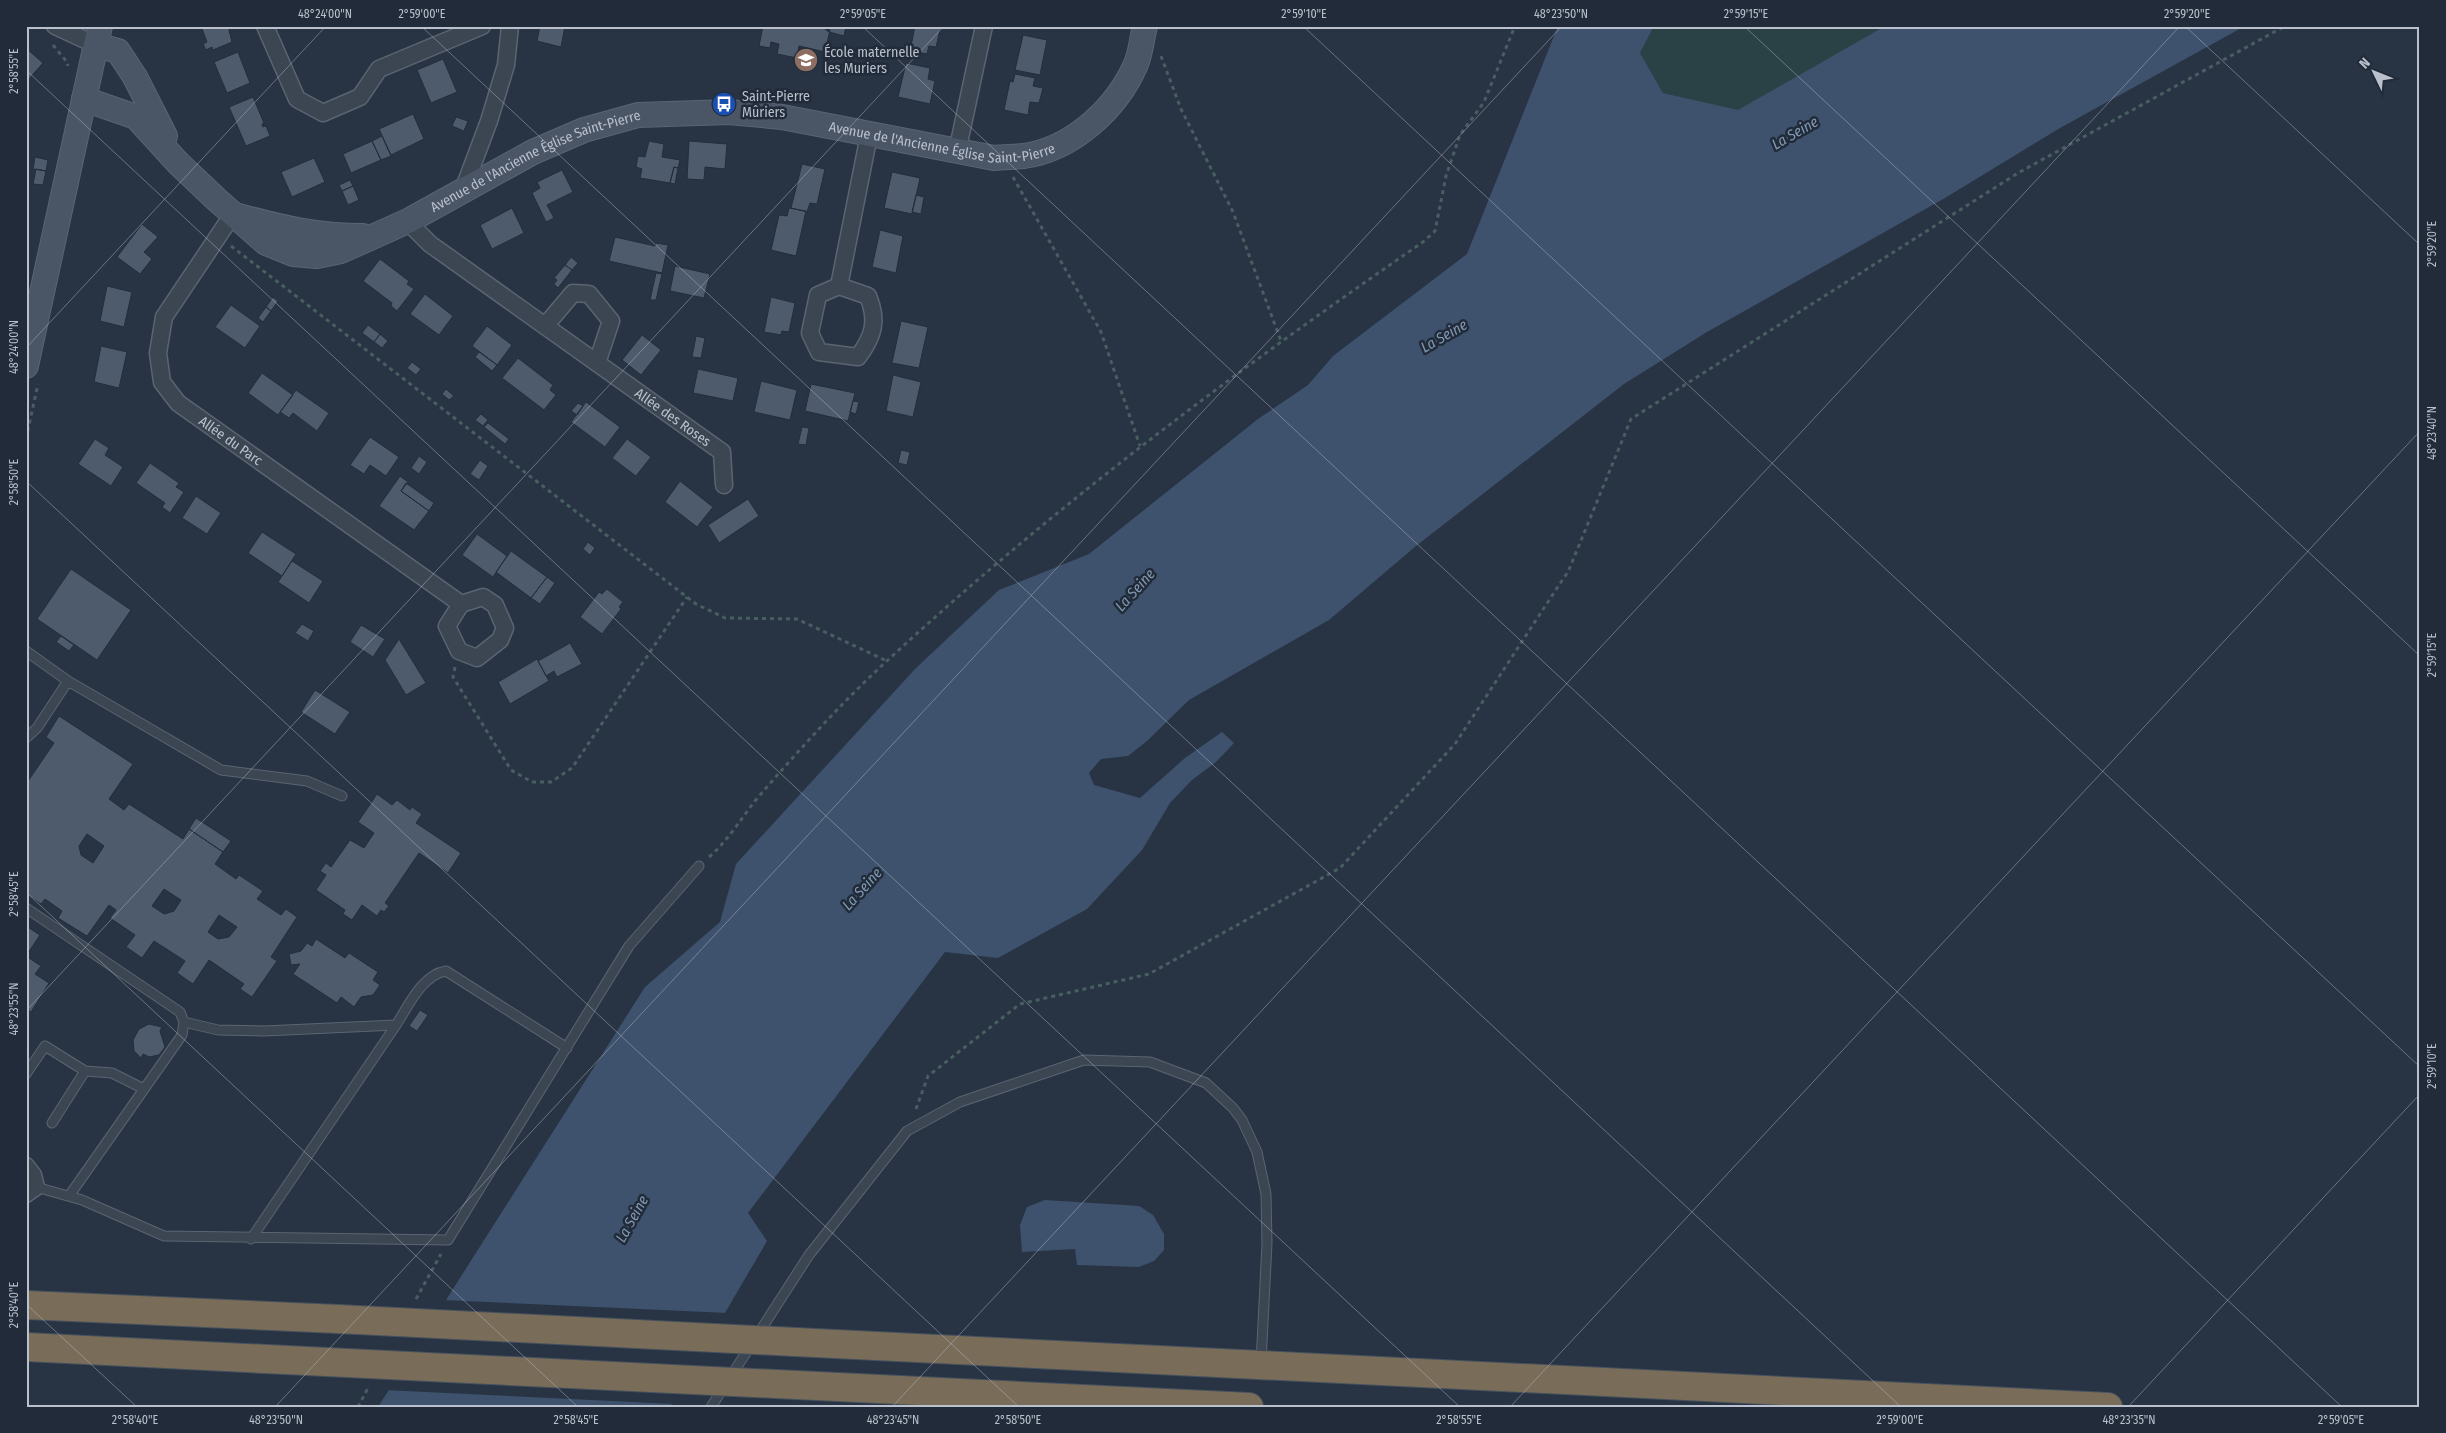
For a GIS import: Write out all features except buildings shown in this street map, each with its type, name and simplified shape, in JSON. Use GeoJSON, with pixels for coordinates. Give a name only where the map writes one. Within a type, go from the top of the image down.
{"type":"FeatureCollection","features":[{"type":"Feature","properties":{"kind":"highway"},"geometry":{"type":"LineString","coordinates":[[26,1305],[2108,1407]]}},
{"type":"Feature","properties":{"kind":"highway"},"geometry":{"type":"LineString","coordinates":[[26,1347],[1249,1407]]}},
{"type":"Feature","properties":{"kind":"street"},"geometry":{"type":"LineString","coordinates":[[54,26],[98,36],[118,51],[135,77],[178,163]]}},
{"type":"Feature","properties":{"kind":"street"},"geometry":{"type":"LineString","coordinates":[[265,26],[297,99],[323,113],[360,96],[379,69],[482,26]]}},
{"type":"Feature","properties":{"kind":"street"},"geometry":{"type":"LineString","coordinates":[[462,193],[489,121],[506,65],[510,26]]}},
{"type":"Feature","properties":{"kind":"street"},"geometry":{"type":"LineString","coordinates":[[957,152],[984,26]]}},
{"type":"Feature","properties":{"kind":"street","name":"Avenue de l'Ancienne Église Saint-Pierre"},"geometry":{"type":"LineString","coordinates":[[84,99],[136,117],[178,163],[233,214],[288,230],[328,236],[370,236],[410,220],[462,193],[532,152],[584,130],[638,115],[729,112],[782,117],[994,158],[1026,156],[1059,145],[1088,126],[1114,102],[1136,63],[1145,26]]}},
{"type":"Feature","properties":{"kind":"street"},"geometry":{"type":"LineString","coordinates":[[33,371],[84,99],[98,36]]}},
{"type":"Feature","properties":{"kind":"street"},"geometry":{"type":"LineString","coordinates":[[839,286],[869,135]]}},
{"type":"Feature","properties":{"kind":"street","name":"Allée du Parc"},"geometry":{"type":"LineString","coordinates":[[233,214],[164,317],[158,353],[162,382],[178,403],[461,604]]}},
{"type":"Feature","properties":{"kind":"street","name":"Allée des Roses"},"geometry":{"type":"LineString","coordinates":[[410,220],[413,227],[430,244],[722,452],[724,485]]}},
{"type":"Feature","properties":{"kind":"street"},"geometry":{"type":"LineString","coordinates":[[839,286],[868,296],[875,313],[870,342],[858,357],[819,352],[810,334],[818,296],[839,286]]}},
{"type":"Feature","properties":{"kind":"street"},"geometry":{"type":"LineString","coordinates":[[545,326],[573,293],[589,294],[612,320],[597,363]]}},
{"type":"Feature","properties":{"kind":"street"},"geometry":{"type":"LineString","coordinates":[[483,598],[495,604],[504,628],[500,640],[477,658],[459,651],[447,626],[461,604],[483,598]]}},
{"type":"Feature","properties":{"kind":"street"},"geometry":{"type":"LineString","coordinates":[[26,1166],[33,1175],[31,1191]]}},
{"type":"Feature","properties":{"kind":"lane"},"geometry":{"type":"LineString","coordinates":[[26,652],[68,681],[221,770],[307,781],[342,796]]}},
{"type":"Feature","properties":{"kind":"lane"},"geometry":{"type":"LineString","coordinates":[[26,738],[37,728],[68,681]]}},
{"type":"Feature","properties":{"kind":"lane"},"geometry":{"type":"LineString","coordinates":[[31,1191],[69,1196],[82,1200],[164,1236],[251,1239],[448,1240],[629,946],[699,866]]}},
{"type":"Feature","properties":{"kind":"lane"},"geometry":{"type":"LineString","coordinates":[[26,908],[180,1012],[184,1022],[182,1035],[69,1196]]}},
{"type":"Feature","properties":{"kind":"lane"},"geometry":{"type":"LineString","coordinates":[[251,1239],[426,981],[437,972],[446,971],[567,1048]]}},
{"type":"Feature","properties":{"kind":"lane"},"geometry":{"type":"LineString","coordinates":[[184,1022],[218,1030],[264,1031],[396,1025]]}},
{"type":"Feature","properties":{"kind":"lane"},"geometry":{"type":"LineString","coordinates":[[26,1074],[45,1046],[85,1071],[112,1073],[144,1089]]}},
{"type":"Feature","properties":{"kind":"lane"},"geometry":{"type":"LineString","coordinates":[[711,1407],[809,1254],[908,1131],[960,1102],[1084,1060],[1150,1062],[1206,1083],[1233,1108],[1242,1120],[1250,1135],[1261,1167],[1266,1194],[1267,1243],[1261,1365]]}},
{"type":"Feature","properties":{"kind":"lane"},"geometry":{"type":"LineString","coordinates":[[52,1123],[85,1071]]}},
{"type":"Feature","properties":{"kind":"path"},"geometry":{"type":"LineString","coordinates":[[699,866],[724,844],[758,797],[814,735],[887,661],[976,583],[1140,446],[1281,341],[1423,242],[1435,231],[1446,176],[1460,135],[1484,102],[1514,26]]}},
{"type":"Feature","properties":{"kind":"path"},"geometry":{"type":"LineString","coordinates":[[908,1131],[928,1076],[1020,1004],[1148,974],[1340,868],[1455,744],[1568,572],[1631,419],[2018,173],[2285,26]]}},
{"type":"Feature","properties":{"kind":"path"},"geometry":{"type":"LineString","coordinates":[[1160,54],[1181,109],[1233,212],[1281,341]]}},
{"type":"Feature","properties":{"kind":"path"},"geometry":{"type":"LineString","coordinates":[[1009,157],[1013,177],[1101,332],[1140,446]]}},
{"type":"Feature","properties":{"kind":"path"},"geometry":{"type":"LineString","coordinates":[[219,236],[687,597],[725,618],[797,619],[887,661]]}},
{"type":"Feature","properties":{"kind":"path"},"geometry":{"type":"LineString","coordinates":[[26,440],[33,371]]}},
{"type":"Feature","properties":{"kind":"path"},"geometry":{"type":"LineString","coordinates":[[459,651],[453,678],[511,770],[532,782],[551,782],[572,768],[687,597]]}},
{"type":"Feature","properties":{"kind":"green space"},"geometry":{"type":"Polygon","coordinates":[[[1654,26],[1885,26],[1738,111],[1663,93],[1640,53],[1654,26]]]}},
{"type":"Feature","properties":{"kind":"water","name":"La Seine"},"geometry":{"type":"Polygon","coordinates":[[[1558,26],[1654,26],[1640,53],[1663,93],[1738,110],[1885,26],[2245,26],[2060,128],[1945,198],[1707,332],[1624,384],[1416,546],[1329,620],[1189,700],[1147,741],[1128,756],[1101,759],[1089,773],[1094,785],[1140,798],[1185,758],[1222,732],[1234,743],[1216,762],[1192,780],[1170,803],[1142,850],[1087,909],[998,958],[945,952],[748,1213],[767,1241],[670,1407],[378,1407],[645,987],[720,922],[736,864],[916,668],[999,590],[1089,554],[1258,419],[1308,385],[1333,356],[1467,254],[1558,26]]]}},
{"type":"Feature","properties":{"kind":"water"},"geometry":{"type":"Polygon","coordinates":[[[1045,1200],[1139,1206],[1153,1215],[1164,1234],[1164,1250],[1154,1261],[1139,1267],[1077,1265],[1075,1249],[1022,1252],[1020,1225],[1027,1207],[1045,1200]]]}},
{"type":"Feature","properties":{"kind":"pier"},"geometry":{"type":"Polygon","coordinates":[[[442,1300],[728,1313],[674,1404],[384,1390],[442,1300]]]}},
{"type":"Feature","properties":{"kind":"place","name":"École maternelle les Muriers"},"geometry":{"type":"Point","coordinates":[806,60]}},
{"type":"Feature","properties":{"kind":"place","name":"Saint-Pierre Mûriers"},"geometry":{"type":"Point","coordinates":[724,104]}}]}
